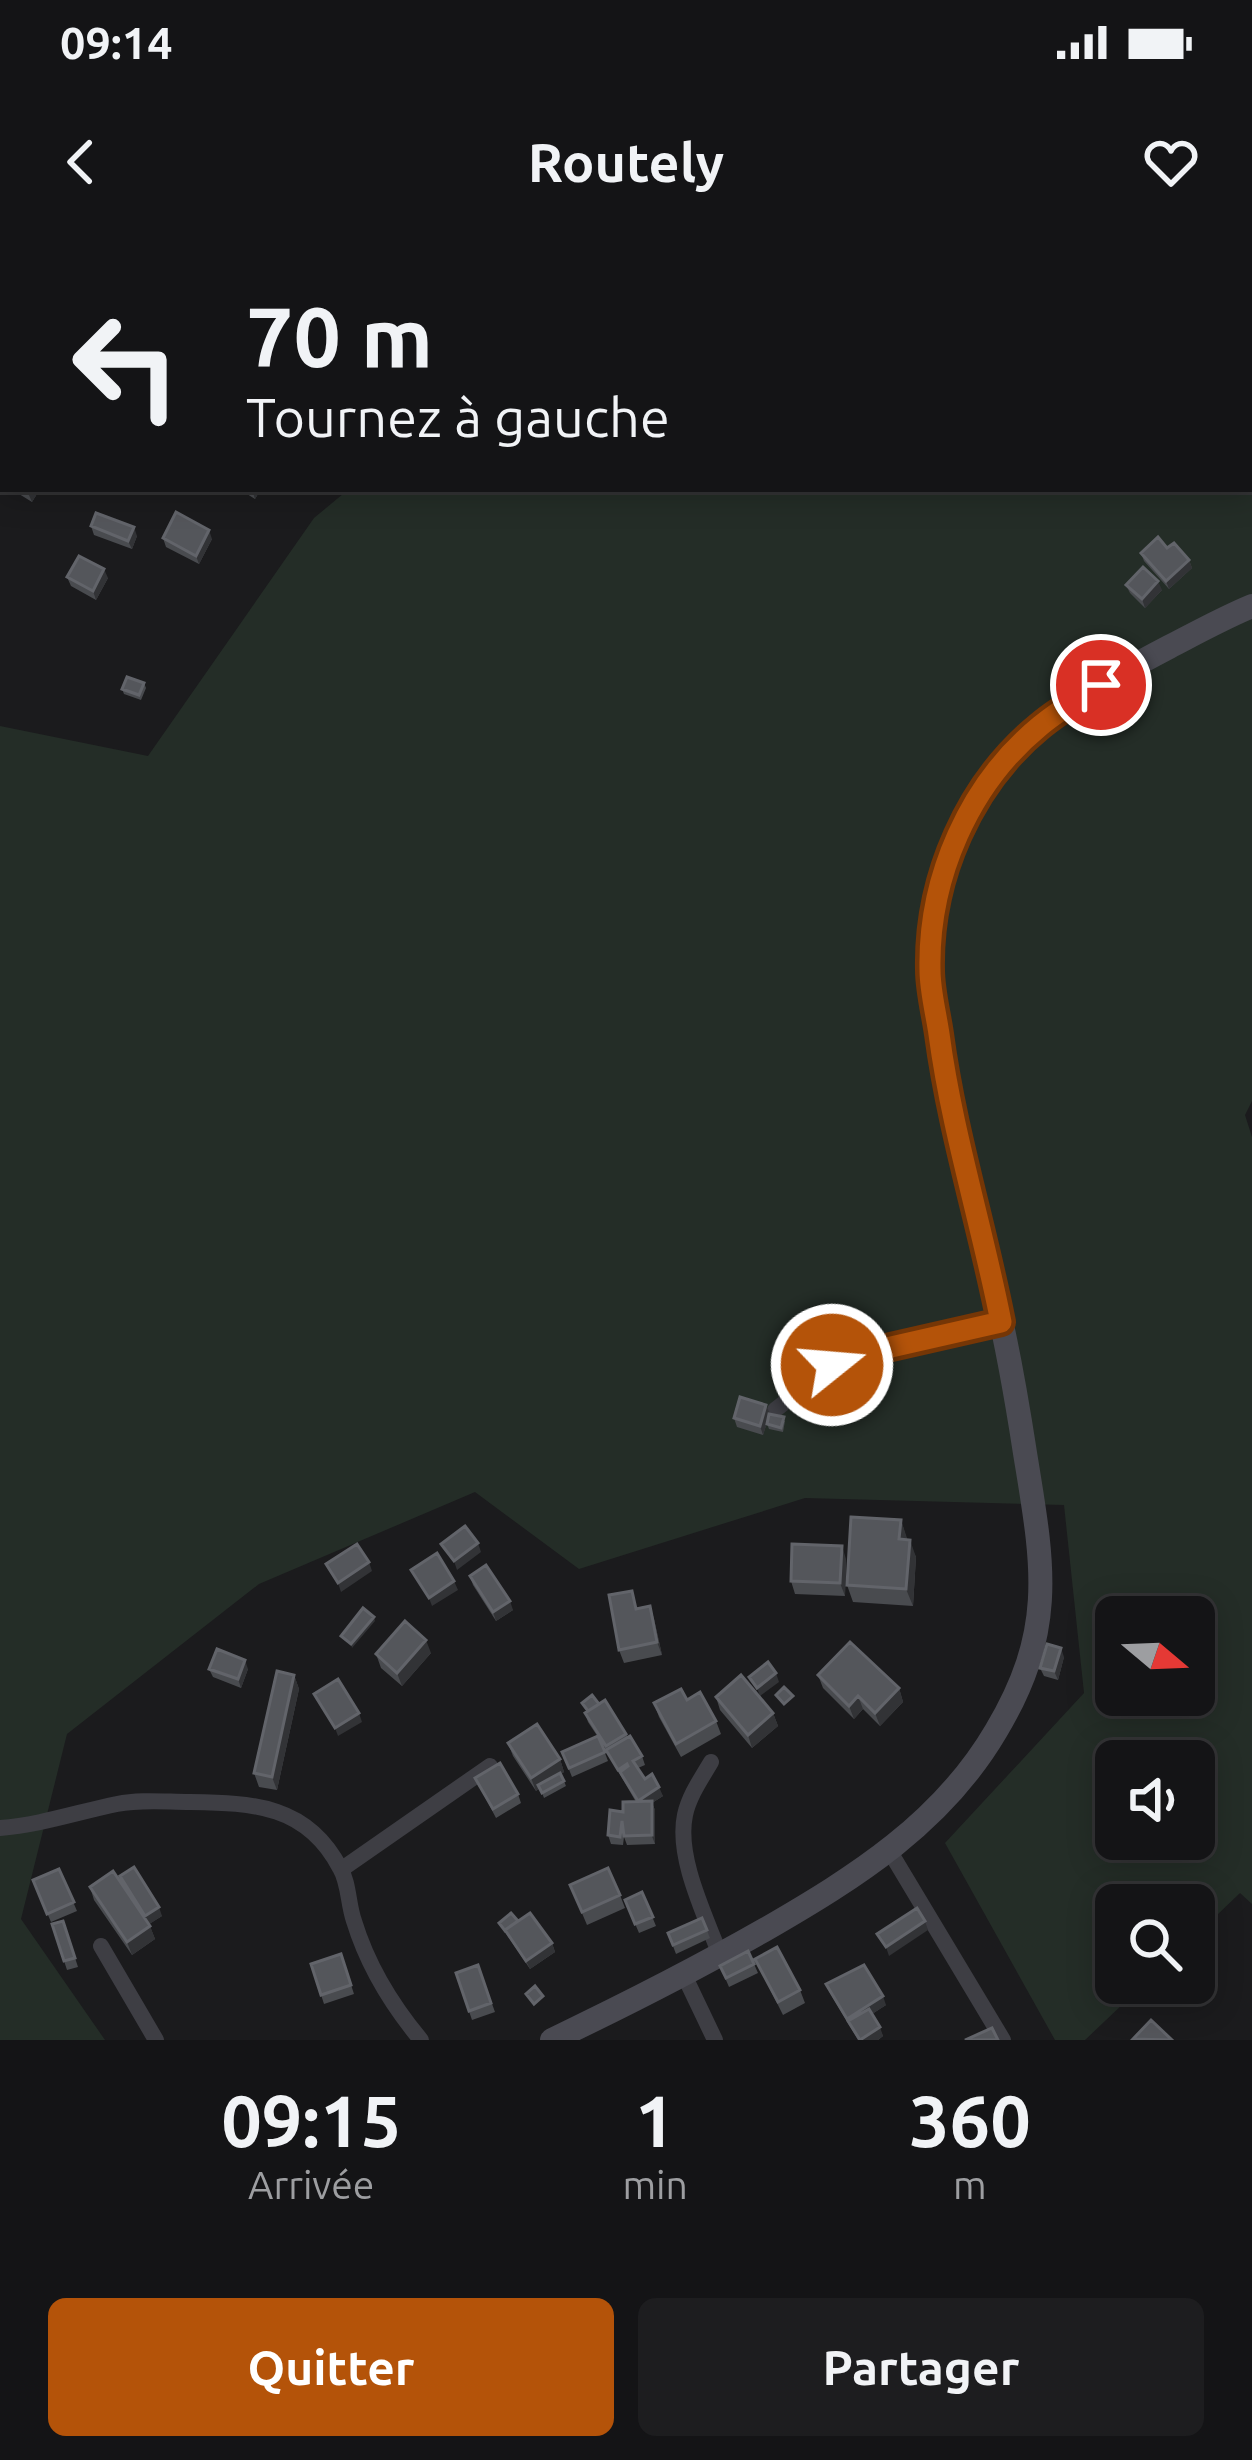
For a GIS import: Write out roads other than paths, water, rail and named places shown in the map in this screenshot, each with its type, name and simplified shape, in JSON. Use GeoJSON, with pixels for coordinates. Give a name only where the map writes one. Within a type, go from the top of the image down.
{"type":"FeatureCollection","features":[{"type":"Feature","properties":{"kind":"street"},"geometry":{"type":"LineString","coordinates":[[552,2040],[720,1955],[857,1875],[889,1850],[938,1808],[994,1735],[1028,1667],[1040,1625],[1037,1526],[1001,1322],[958,1146],[930,972],[942,877],[958,831],[980,793],[1041,725],[1124,670],[1252,606]]}},
{"type":"Feature","properties":{"kind":"street"},"geometry":{"type":"LineString","coordinates":[[775,1411],[832,1365],[856,1355],[1001,1322]]}},
{"type":"Feature","properties":{"kind":"street"},"geometry":{"type":"LineString","coordinates":[[711,1762],[689,1800],[682,1842],[720,1955]]}},
{"type":"Feature","properties":{"kind":"street"},"geometry":{"type":"LineString","coordinates":[[342,1870],[490,1766]]}},
{"type":"Feature","properties":{"kind":"street"},"geometry":{"type":"LineString","coordinates":[[0,1828],[134,1801],[268,1806],[292,1816],[315,1833],[342,1870],[374,1975],[422,2040]]}},
{"type":"Feature","properties":{"kind":"street"},"geometry":{"type":"LineString","coordinates":[[889,1850],[1003,2040]]}},
{"type":"Feature","properties":{"kind":"street"},"geometry":{"type":"LineString","coordinates":[[101,1946],[156,2040]]}},
{"type":"Feature","properties":{"kind":"street"},"geometry":{"type":"LineString","coordinates":[[684,1975],[715,2040]]}}]}
